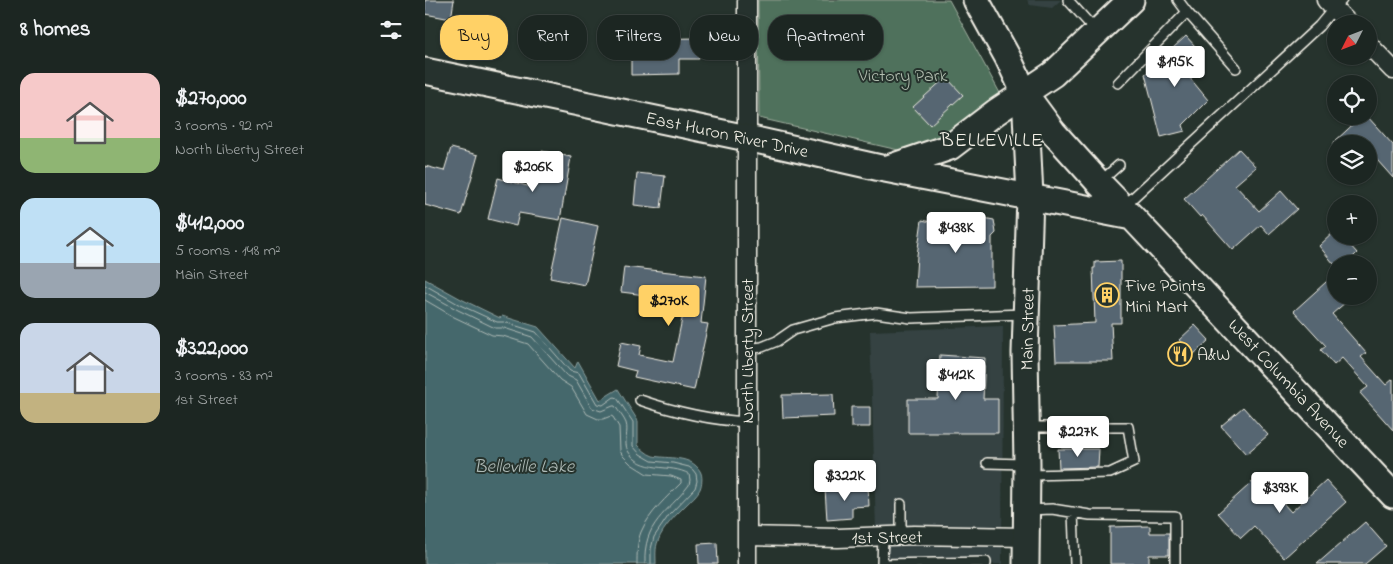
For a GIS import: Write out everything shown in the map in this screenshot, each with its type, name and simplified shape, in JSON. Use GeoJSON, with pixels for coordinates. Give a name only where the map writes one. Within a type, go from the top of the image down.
{"type":"FeatureCollection","features":[{"type":"Feature","properties":{"kind":"main road"},"geometry":{"type":"LineString","coordinates":[[978,0],[1025,94]]}},
{"type":"Feature","properties":{"kind":"main road"},"geometry":{"type":"LineString","coordinates":[[885,169],[950,147],[996,112],[1053,74],[1131,0]]}},
{"type":"Feature","properties":{"kind":"main road","name":"East Huron River Drive"},"geometry":{"type":"LineString","coordinates":[[425,71],[747,138],[885,169],[981,188],[1127,212]]}},
{"type":"Feature","properties":{"kind":"main road","name":"West Columbia Avenue"},"geometry":{"type":"LineString","coordinates":[[1025,94],[1053,132],[1099,183],[1393,495]]}},
{"type":"Feature","properties":{"kind":"main road","name":"Main Street"},"geometry":{"type":"LineString","coordinates":[[1025,94],[1030,196],[1025,393],[1027,470],[1026,564]]}},
{"type":"Feature","properties":{"kind":"street","name":"North Liberty Street"},"geometry":{"type":"LineString","coordinates":[[747,0],[747,564]]}},
{"type":"Feature","properties":{"kind":"street"},"geometry":{"type":"LineString","coordinates":[[1334,3],[1343,15]]}},
{"type":"Feature","properties":{"kind":"street"},"geometry":{"type":"LineString","coordinates":[[1377,53],[1393,70]]}},
{"type":"Feature","properties":{"kind":"street","name":"1st Street"},"geometry":{"type":"LineString","coordinates":[[747,536],[838,538],[883,536],[1027,537]]}},
{"type":"Feature","properties":{"kind":"lane"},"geometry":{"type":"LineString","coordinates":[[1068,0],[1097,32]]}},
{"type":"Feature","properties":{"kind":"lane"},"geometry":{"type":"LineString","coordinates":[[1177,0],[1237,68]]}},
{"type":"Feature","properties":{"kind":"lane"},"geometry":{"type":"LineString","coordinates":[[1127,212],[1319,26],[1334,3]]}},
{"type":"Feature","properties":{"kind":"lane"},"geometry":{"type":"LineString","coordinates":[[1118,83],[1187,12]]}},
{"type":"Feature","properties":{"kind":"lane"},"geometry":{"type":"LineString","coordinates":[[1099,183],[1119,165]]}},
{"type":"Feature","properties":{"kind":"lane"},"geometry":{"type":"LineString","coordinates":[[747,349],[762,347],[777,341],[793,330],[835,318],[876,313],[911,318],[1027,314]]}},
{"type":"Feature","properties":{"kind":"lane"},"geometry":{"type":"LineString","coordinates":[[640,400],[698,416],[747,422]]}},
{"type":"Feature","properties":{"kind":"lane"},"geometry":{"type":"LineString","coordinates":[[987,463],[1027,470],[1110,473],[1135,462],[1128,427],[1026,427]]}},
{"type":"Feature","properties":{"kind":"lane"},"geometry":{"type":"LineString","coordinates":[[901,504],[901,536]]}},
{"type":"Feature","properties":{"kind":"lane"},"geometry":{"type":"LineString","coordinates":[[1027,510],[1052,509],[1090,515],[1175,516],[1175,564]]}},
{"type":"Feature","properties":{"kind":"lane"},"geometry":{"type":"LineString","coordinates":[[1073,512],[1075,564]]}},
{"type":"Feature","properties":{"kind":"lane"},"geometry":{"type":"LineString","coordinates":[[883,536],[881,564],[986,562],[986,564]]}},
{"type":"Feature","properties":{"kind":"shaded area"},"geometry":{"type":"Polygon","coordinates":[[[1027,0],[1061,0],[1052,8],[1030,5],[1027,0]]]}},
{"type":"Feature","properties":{"kind":"shaded area"},"geometry":{"type":"Polygon","coordinates":[[[1003,326],[1002,564],[877,564],[870,331],[1003,326]]]}},
{"type":"Feature","properties":{"kind":"green space","name":"Victory Park"},"geometry":{"type":"Polygon","coordinates":[[[758,0],[949,0],[1001,95],[944,140],[907,152],[759,118],[758,0]]]}},
{"type":"Feature","properties":{"kind":"water","name":"Belleville Lake"},"geometry":{"type":"Polygon","coordinates":[[[425,279],[500,318],[502,316],[538,327],[575,368],[578,361],[600,400],[618,389],[638,421],[638,445],[643,450],[653,456],[685,460],[696,466],[702,475],[700,489],[663,531],[656,546],[656,564],[425,564],[425,279]]]}},
{"type":"Feature","properties":{"kind":"building"},"geometry":{"type":"Polygon","coordinates":[[[425,0],[454,0],[452,15],[440,15],[440,17],[425,14],[425,0]]]}},
{"type":"Feature","properties":{"kind":"building"},"geometry":{"type":"Polygon","coordinates":[[[1186,36],[1203,55],[1185,72],[1208,100],[1183,125],[1185,131],[1161,137],[1145,74],[1186,36]]]}},
{"type":"Feature","properties":{"kind":"building"},"geometry":{"type":"Polygon","coordinates":[[[680,38],[690,38],[690,59],[680,59],[680,38]]]}},
{"type":"Feature","properties":{"kind":"building"},"geometry":{"type":"Polygon","coordinates":[[[631,60],[679,60],[679,74],[631,75],[631,60]]]}},
{"type":"Feature","properties":{"kind":"building"},"geometry":{"type":"Polygon","coordinates":[[[946,77],[963,95],[930,125],[913,107],[946,77]]]}},
{"type":"Feature","properties":{"kind":"building"},"geometry":{"type":"Polygon","coordinates":[[[1352,125],[1375,125],[1393,145],[1393,178],[1377,160],[1377,135],[1342,135],[1352,125]]]}},
{"type":"Feature","properties":{"kind":"building"},"geometry":{"type":"Polygon","coordinates":[[[451,148],[478,155],[461,215],[425,205],[425,166],[444,171],[451,148]]]}},
{"type":"Feature","properties":{"kind":"building"},"geometry":{"type":"Polygon","coordinates":[[[1239,149],[1256,167],[1235,185],[1259,211],[1281,191],[1297,209],[1269,234],[1261,225],[1233,250],[1202,215],[1200,217],[1184,199],[1239,149]]]}},
{"type":"Feature","properties":{"kind":"building"},"geometry":{"type":"Polygon","coordinates":[[[542,151],[571,157],[560,220],[519,213],[516,226],[488,219],[498,178],[535,188],[542,151]]]}},
{"type":"Feature","properties":{"kind":"building"},"geometry":{"type":"Polygon","coordinates":[[[637,173],[665,176],[661,208],[634,205],[637,173]]]}},
{"type":"Feature","properties":{"kind":"building"},"geometry":{"type":"Polygon","coordinates":[[[967,215],[994,220],[996,233],[992,237],[992,286],[915,287],[922,220],[961,229],[967,215]]]}},
{"type":"Feature","properties":{"kind":"building"},"geometry":{"type":"Polygon","coordinates":[[[563,218],[598,226],[585,285],[550,278],[563,218]]]}},
{"type":"Feature","properties":{"kind":"building"},"geometry":{"type":"Polygon","coordinates":[[[1327,238],[1327,245],[1350,245],[1357,253],[1355,255],[1327,256],[1319,246],[1327,238]]]}},
{"type":"Feature","properties":{"kind":"building"},"geometry":{"type":"Polygon","coordinates":[[[1121,261],[1121,323],[1111,323],[1113,361],[1056,361],[1054,325],[1095,323],[1093,268],[1095,268],[1095,262],[1121,261]]]}},
{"type":"Feature","properties":{"kind":"building"},"geometry":{"type":"Polygon","coordinates":[[[624,267],[706,276],[701,323],[708,324],[694,390],[634,377],[636,371],[616,366],[621,342],[641,346],[639,355],[673,362],[686,300],[621,292],[624,267]]]}},
{"type":"Feature","properties":{"kind":"building"},"geometry":{"type":"Polygon","coordinates":[[[1327,281],[1327,305],[1342,305],[1332,314],[1366,353],[1361,357],[1386,385],[1393,379],[1393,430],[1360,393],[1368,387],[1342,358],[1334,365],[1321,350],[1326,346],[1294,311],[1327,281]]]}},
{"type":"Feature","properties":{"kind":"building"},"geometry":{"type":"Polygon","coordinates":[[[1195,325],[1209,340],[1193,355],[1179,340],[1195,325]]]}},
{"type":"Feature","properties":{"kind":"building"},"geometry":{"type":"Polygon","coordinates":[[[940,355],[985,358],[983,399],[998,399],[998,433],[908,433],[908,399],[938,399],[940,355]]]}},
{"type":"Feature","properties":{"kind":"building"},"geometry":{"type":"Polygon","coordinates":[[[833,394],[834,416],[783,418],[782,395],[833,394]]]}},
{"type":"Feature","properties":{"kind":"building"},"geometry":{"type":"Polygon","coordinates":[[[851,407],[870,407],[870,427],[851,427],[851,407]]]}},
{"type":"Feature","properties":{"kind":"building"},"geometry":{"type":"Polygon","coordinates":[[[1243,407],[1268,435],[1246,454],[1221,426],[1243,407]]]}},
{"type":"Feature","properties":{"kind":"building"},"geometry":{"type":"Polygon","coordinates":[[[1058,449],[1099,449],[1098,467],[1059,468],[1058,449]]]}},
{"type":"Feature","properties":{"kind":"building"},"geometry":{"type":"Polygon","coordinates":[[[1259,476],[1291,512],[1326,480],[1346,502],[1284,558],[1254,526],[1241,538],[1218,513],[1259,476]]]}},
{"type":"Feature","properties":{"kind":"building"},"geometry":{"type":"Polygon","coordinates":[[[868,487],[869,506],[852,507],[852,518],[827,520],[825,489],[868,487]]]}},
{"type":"Feature","properties":{"kind":"building"},"geometry":{"type":"Polygon","coordinates":[[[1365,522],[1386,546],[1365,564],[1317,564],[1365,522]]]}},
{"type":"Feature","properties":{"kind":"building"},"geometry":{"type":"Polygon","coordinates":[[[1150,526],[1150,533],[1169,533],[1169,555],[1149,555],[1149,564],[1110,564],[1110,527],[1150,526]]]}},
{"type":"Feature","properties":{"kind":"building"},"geometry":{"type":"Polygon","coordinates":[[[717,543],[718,564],[699,564],[698,544],[717,543]]]}},
{"type":"Feature","properties":{"kind":"place","name":"Five Points Mini Mart"},"geometry":{"type":"Point","coordinates":[1107,295]}},
{"type":"Feature","properties":{"kind":"place","name":"A&W"},"geometry":{"type":"Point","coordinates":[1180,354]}},
{"type":"Feature","properties":{"kind":"district","name":"BELLEVILLE"},"geometry":{"type":"Point","coordinates":[992,139]}}]}
